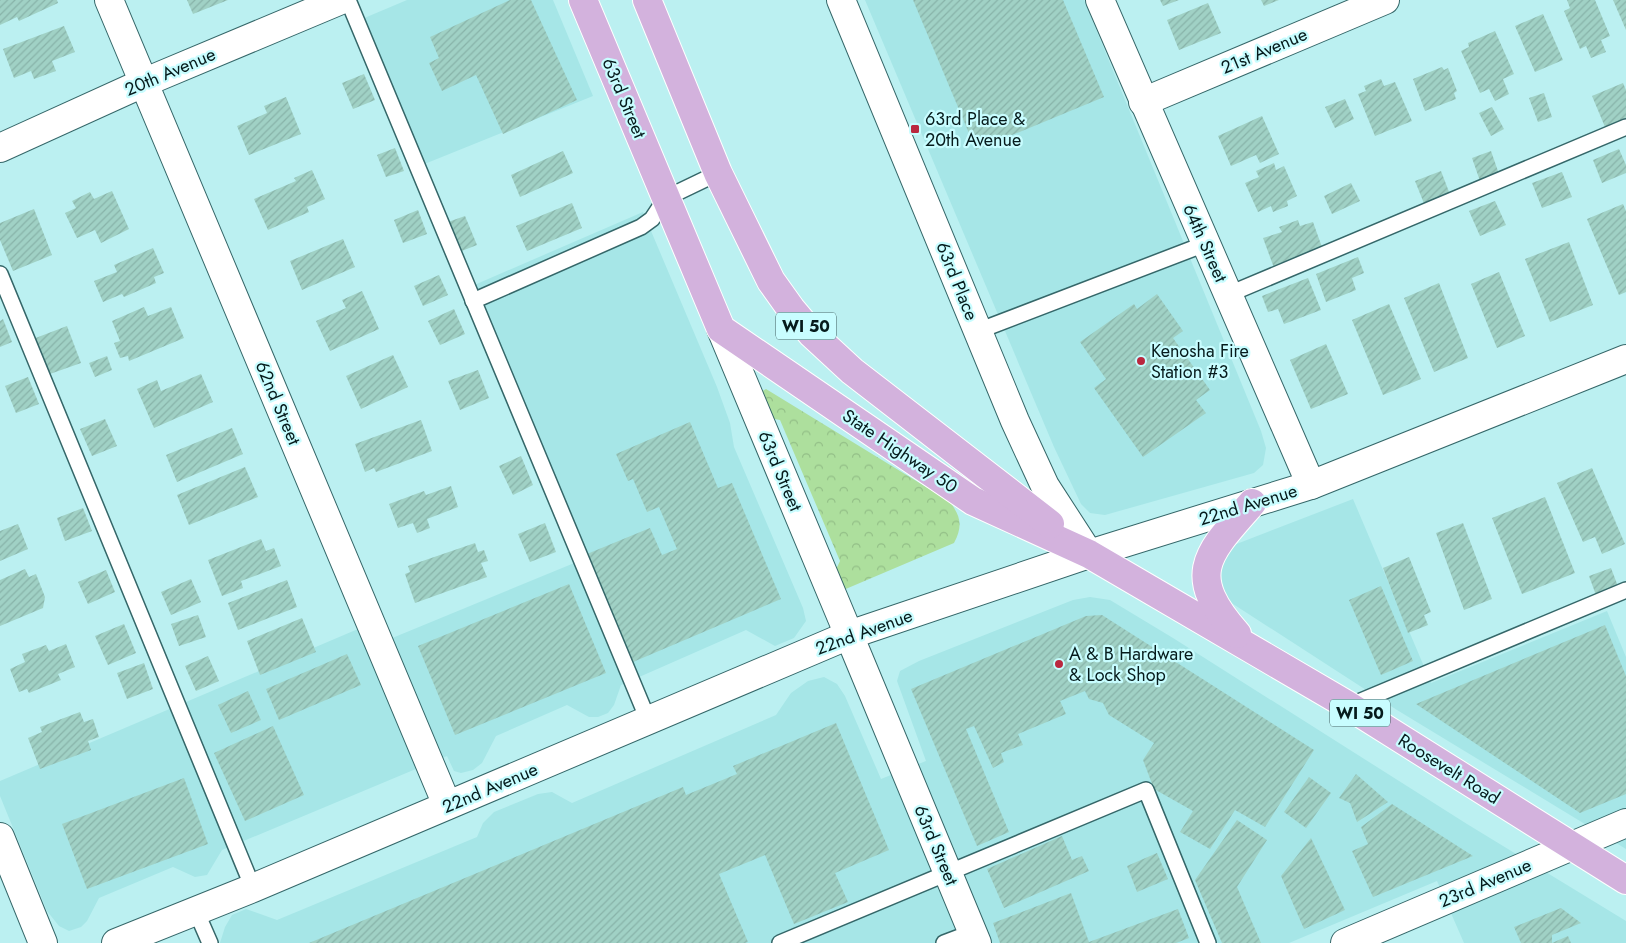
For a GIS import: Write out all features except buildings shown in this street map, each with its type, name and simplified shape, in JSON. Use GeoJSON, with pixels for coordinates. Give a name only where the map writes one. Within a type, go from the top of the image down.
{"type":"FeatureCollection","features":[{"type":"Feature","properties":{"kind":"main road","name":"63rd Street"},"geometry":{"type":"LineString","coordinates":[[583,0],[721,329]]}},
{"type":"Feature","properties":{"kind":"main road","name":"WI 50"},"geometry":{"type":"LineString","coordinates":[[647,0],[718,173],[771,281],[812,334],[852,371],[1089,554]]}},
{"type":"Feature","properties":{"kind":"main road","name":"State Highway 50"},"geometry":{"type":"LineString","coordinates":[[721,329],[973,501],[1089,554]]}},
{"type":"Feature","properties":{"kind":"main road"},"geometry":{"type":"LineString","coordinates":[[1250,648],[1219,613],[1211,596],[1206,575],[1210,556],[1216,543],[1252,503]]}},
{"type":"Feature","properties":{"kind":"main road","name":"Roosevelt Road"},"geometry":{"type":"LineString","coordinates":[[1089,554],[1349,706],[1626,880]]}},
{"type":"Feature","properties":{"kind":"street","name":"62nd Street"},"geometry":{"type":"LineString","coordinates":[[109,0],[447,805]]}},
{"type":"Feature","properties":{"kind":"street","name":"20th Avenue"},"geometry":{"type":"LineString","coordinates":[[0,148],[143,83],[342,0]]}},
{"type":"Feature","properties":{"kind":"street","name":"63rd Place"},"geometry":{"type":"LineString","coordinates":[[841,0],[1014,421],[1045,486],[1089,554]]}},
{"type":"Feature","properties":{"kind":"street","name":"64th Street"},"geometry":{"type":"LineString","coordinates":[[1100,0],[1310,485]]}},
{"type":"Feature","properties":{"kind":"street","name":"21st Avenue"},"geometry":{"type":"LineString","coordinates":[[1143,102],[1385,0]]}},
{"type":"Feature","properties":{"kind":"street","name":"63rd Street"},"geometry":{"type":"LineString","coordinates":[[721,329],[975,938]]}},
{"type":"Feature","properties":{"kind":"street","name":"22nd Avenue"},"geometry":{"type":"LineString","coordinates":[[116,943],[253,888],[447,805],[649,722],[849,635],[1089,554],[1310,485],[1626,358]]}},
{"type":"Feature","properties":{"kind":"street","name":"23rd Avenue"},"geometry":{"type":"LineString","coordinates":[[1345,943],[1626,823]]}},
{"type":"Feature","properties":{"kind":"street"},"geometry":{"type":"LineString","coordinates":[[0,837],[43,943]]}},
{"type":"Feature","properties":{"kind":"lane"},"geometry":{"type":"LineString","coordinates":[[348,0],[649,722]]}},
{"type":"Feature","properties":{"kind":"lane"},"geometry":{"type":"LineString","coordinates":[[1227,295],[1626,126]]}},
{"type":"Feature","properties":{"kind":"lane"},"geometry":{"type":"LineString","coordinates":[[473,301],[640,227],[652,219],[666,198],[718,173]]}},
{"type":"Feature","properties":{"kind":"lane"},"geometry":{"type":"LineString","coordinates":[[978,331],[1205,244]]}},
{"type":"Feature","properties":{"kind":"lane"},"geometry":{"type":"LineString","coordinates":[[0,274],[253,888]]}},
{"type":"Feature","properties":{"kind":"lane"},"geometry":{"type":"LineString","coordinates":[[1349,706],[1626,590]]}},
{"type":"Feature","properties":{"kind":"lane"},"geometry":{"type":"LineString","coordinates":[[780,943],[1146,790],[1208,943]]}},
{"type":"Feature","properties":{"kind":"lane"},"geometry":{"type":"LineString","coordinates":[[196,911],[210,943]]}},
{"type":"Feature","properties":{"kind":"lane"},"geometry":{"type":"LineString","coordinates":[[944,943],[975,938]]}},
{"type":"Feature","properties":{"kind":"shaded area"},"geometry":{"type":"Polygon","coordinates":[[[407,0],[553,0],[593,96],[422,165],[362,19],[407,0]]]}},
{"type":"Feature","properties":{"kind":"shaded area"},"geometry":{"type":"Polygon","coordinates":[[[865,0],[1084,0],[1261,431],[1266,448],[1263,465],[1254,473],[1105,515],[1090,513],[1081,504],[1054,447],[865,0]]]}},
{"type":"Feature","properties":{"kind":"shaded area"},"geometry":{"type":"Polygon","coordinates":[[[643,212],[717,387],[730,423],[734,447],[803,608],[806,621],[794,638],[775,646],[746,630],[621,685],[614,705],[608,713],[598,717],[589,717],[567,705],[496,736],[482,763],[473,770],[461,773],[454,771],[447,756],[222,850],[207,875],[195,877],[173,867],[99,898],[87,921],[81,927],[69,931],[59,926],[47,911],[0,796],[0,781],[358,629],[368,648],[584,559],[472,286],[643,212]]]}},
{"type":"Feature","properties":{"kind":"shaded area"},"geometry":{"type":"Polygon","coordinates":[[[1353,499],[1431,683],[1607,611],[1626,657],[1626,849],[1397,710],[1230,602],[1219,585],[1220,563],[1226,552],[1234,545],[1353,499]]]}},
{"type":"Feature","properties":{"kind":"shaded area"},"geometry":{"type":"Polygon","coordinates":[[[1090,597],[1110,600],[1173,638],[1467,824],[1626,921],[1626,943],[1464,943],[1437,881],[1289,943],[220,943],[225,927],[232,915],[246,909],[277,920],[477,837],[483,823],[494,812],[538,794],[552,792],[572,803],[776,715],[791,693],[808,681],[824,677],[837,684],[845,696],[881,779],[926,761],[897,681],[900,671],[919,661],[1073,600],[1090,597]]]}},
{"type":"Feature","properties":{"kind":"green space"},"geometry":{"type":"Polygon","coordinates":[[[766,389],[949,501],[958,516],[960,526],[954,543],[841,591],[833,576],[840,561],[780,420],[769,418],[759,393],[766,389]]]}},
{"type":"Feature","properties":{"kind":"place","name":"63rd Place & 20th Avenue"},"geometry":{"type":"Point","coordinates":[915,129]}},
{"type":"Feature","properties":{"kind":"place","name":"Kenosha Fire Station #3"},"geometry":{"type":"Point","coordinates":[1141,361]}},
{"type":"Feature","properties":{"kind":"place","name":"A & B Hardware & Lock Shop"},"geometry":{"type":"Point","coordinates":[1059,664]}}]}
